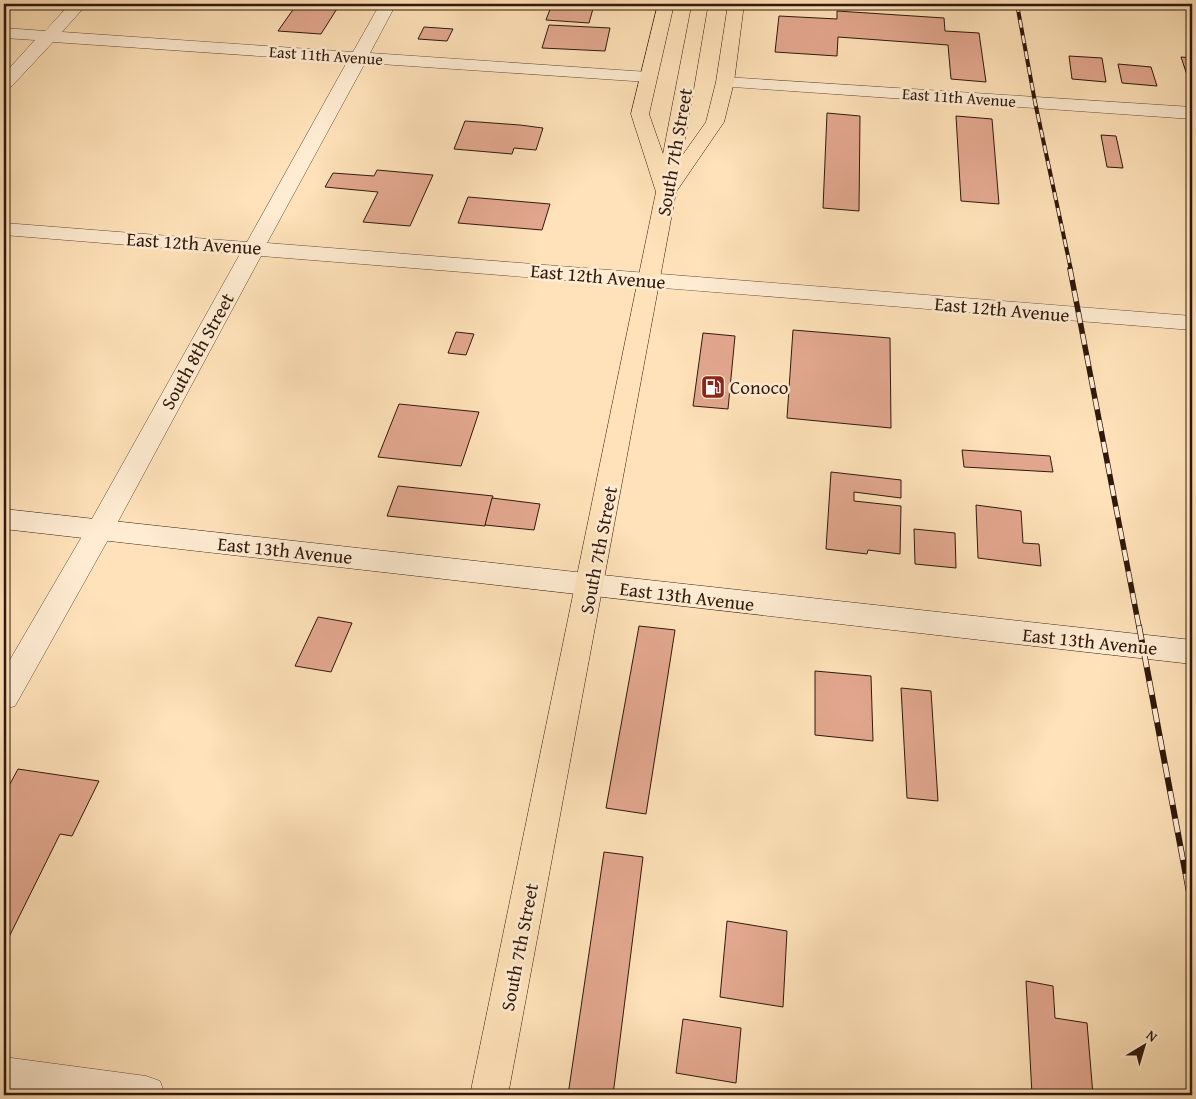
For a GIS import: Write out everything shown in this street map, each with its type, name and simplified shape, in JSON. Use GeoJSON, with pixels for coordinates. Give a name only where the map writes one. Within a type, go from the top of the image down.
{"type":"FeatureCollection","features":[{"type":"Feature","properties":{"kind":"main road"},"geometry":{"type":"LineString","coordinates":[[666,4],[640,114],[666,194]]}},
{"type":"Feature","properties":{"kind":"main road","name":"South 7th Street"},"geometry":{"type":"LineString","coordinates":[[489,1095],[650,280],[700,4]]}},
{"type":"Feature","properties":{"kind":"main road"},"geometry":{"type":"LineString","coordinates":[[666,194],[716,122],[725,82],[736,4]]}},
{"type":"Feature","properties":{"kind":"street"},"geometry":{"type":"LineString","coordinates":[[4,84],[79,4]]}},
{"type":"Feature","properties":{"kind":"street","name":"South 8th Street"},"geometry":{"type":"LineString","coordinates":[[4,697],[100,529],[388,4]]}},
{"type":"Feature","properties":{"kind":"street","name":"East 11th Avenue"},"geometry":{"type":"LineString","coordinates":[[4,33],[648,77]]}},
{"type":"Feature","properties":{"kind":"street","name":"East 11th Avenue"},"geometry":{"type":"LineString","coordinates":[[725,82],[1192,114]]}},
{"type":"Feature","properties":{"kind":"street","name":"East 12th Avenue"},"geometry":{"type":"LineString","coordinates":[[4,229],[1192,323]]}},
{"type":"Feature","properties":{"kind":"street","name":"East 13th Avenue"},"geometry":{"type":"LineString","coordinates":[[4,519],[1192,652]]}},
{"type":"Feature","properties":{"kind":"street"},"geometry":{"type":"LineString","coordinates":[[4,1076],[146,1095]]}},
{"type":"Feature","properties":{"kind":"building"},"geometry":{"type":"Polygon","coordinates":[[[297,4],[340,4],[321,34],[278,31],[297,4]]]}},
{"type":"Feature","properties":{"kind":"building"},"geometry":{"type":"Polygon","coordinates":[[[552,4],[594,5],[589,23],[546,20],[552,4]]]}},
{"type":"Feature","properties":{"kind":"building"},"geometry":{"type":"Polygon","coordinates":[[[837,11],[944,18],[945,31],[979,33],[986,82],[951,79],[948,45],[838,37],[837,56],[775,52],[779,16],[837,19],[837,11]]]}},
{"type":"Feature","properties":{"kind":"building"},"geometry":{"type":"Polygon","coordinates":[[[549,25],[610,28],[605,51],[542,48],[549,25]]]}},
{"type":"Feature","properties":{"kind":"building"},"geometry":{"type":"Polygon","coordinates":[[[424,27],[453,29],[447,41],[418,39],[424,27]]]}},
{"type":"Feature","properties":{"kind":"building"},"geometry":{"type":"Polygon","coordinates":[[[1069,56],[1102,58],[1106,82],[1072,79],[1069,56]]]}},
{"type":"Feature","properties":{"kind":"building"},"geometry":{"type":"Polygon","coordinates":[[[1181,57],[1192,58],[1192,79],[1188,78],[1181,57]]]}},
{"type":"Feature","properties":{"kind":"building"},"geometry":{"type":"Polygon","coordinates":[[[1118,64],[1151,67],[1157,86],[1122,83],[1118,64]]]}},
{"type":"Feature","properties":{"kind":"building"},"geometry":{"type":"Polygon","coordinates":[[[827,113],[860,116],[859,211],[823,208],[827,113]]]}},
{"type":"Feature","properties":{"kind":"building"},"geometry":{"type":"Polygon","coordinates":[[[956,116],[992,119],[999,204],[961,201],[956,116]]]}},
{"type":"Feature","properties":{"kind":"building"},"geometry":{"type":"Polygon","coordinates":[[[465,121],[543,128],[536,150],[514,148],[512,154],[454,149],[465,121]]]}},
{"type":"Feature","properties":{"kind":"building"},"geometry":{"type":"Polygon","coordinates":[[[1101,135],[1116,136],[1123,168],[1107,167],[1101,135]]]}},
{"type":"Feature","properties":{"kind":"building"},"geometry":{"type":"Polygon","coordinates":[[[377,170],[433,175],[410,226],[363,222],[378,192],[325,187],[333,173],[374,176],[377,170]]]}},
{"type":"Feature","properties":{"kind":"building"},"geometry":{"type":"Polygon","coordinates":[[[468,197],[550,204],[542,230],[458,223],[468,197]]]}},
{"type":"Feature","properties":{"kind":"building"},"geometry":{"type":"Polygon","coordinates":[[[793,330],[890,338],[891,428],[787,418],[793,330]]]}},
{"type":"Feature","properties":{"kind":"building"},"geometry":{"type":"Polygon","coordinates":[[[456,332],[474,334],[466,355],[448,353],[456,332]]]}},
{"type":"Feature","properties":{"kind":"building","name":"Conoco"},"geometry":{"type":"Polygon","coordinates":[[[703,333],[735,336],[728,409],[693,406],[703,333]]]}},
{"type":"Feature","properties":{"kind":"building"},"geometry":{"type":"Polygon","coordinates":[[[399,404],[479,412],[461,466],[378,457],[399,404]]]}},
{"type":"Feature","properties":{"kind":"building"},"geometry":{"type":"Polygon","coordinates":[[[962,450],[1050,456],[1053,472],[964,467],[962,450]]]}},
{"type":"Feature","properties":{"kind":"building"},"geometry":{"type":"Polygon","coordinates":[[[831,472],[901,480],[901,498],[854,492],[854,501],[901,506],[900,554],[868,550],[867,554],[826,549],[831,472]]]}},
{"type":"Feature","properties":{"kind":"building"},"geometry":{"type":"Polygon","coordinates":[[[398,486],[493,496],[485,526],[387,516],[398,486]]]}},
{"type":"Feature","properties":{"kind":"building"},"geometry":{"type":"Polygon","coordinates":[[[492,498],[540,504],[534,530],[485,525],[492,498]]]}},
{"type":"Feature","properties":{"kind":"building"},"geometry":{"type":"Polygon","coordinates":[[[976,505],[1021,511],[1023,543],[1039,544],[1041,566],[978,558],[976,505]]]}},
{"type":"Feature","properties":{"kind":"building"},"geometry":{"type":"Polygon","coordinates":[[[914,529],[955,533],[956,568],[915,564],[914,529]]]}},
{"type":"Feature","properties":{"kind":"building"},"geometry":{"type":"Polygon","coordinates":[[[318,617],[352,623],[331,672],[295,666],[318,617]]]}},
{"type":"Feature","properties":{"kind":"building"},"geometry":{"type":"Polygon","coordinates":[[[639,626],[675,630],[646,814],[606,808],[639,626]]]}},
{"type":"Feature","properties":{"kind":"building"},"geometry":{"type":"Polygon","coordinates":[[[815,671],[871,676],[873,741],[815,735],[815,671]]]}},
{"type":"Feature","properties":{"kind":"building"},"geometry":{"type":"Polygon","coordinates":[[[901,688],[931,691],[938,801],[907,798],[901,688]]]}},
{"type":"Feature","properties":{"kind":"building"},"geometry":{"type":"Polygon","coordinates":[[[18,769],[99,781],[72,836],[60,834],[8,939],[4,938],[4,795],[18,769]]]}},
{"type":"Feature","properties":{"kind":"building"},"geometry":{"type":"Polygon","coordinates":[[[604,852],[643,857],[613,1095],[568,1095],[604,852]]]}},
{"type":"Feature","properties":{"kind":"building"},"geometry":{"type":"Polygon","coordinates":[[[727,921],[787,931],[783,1007],[720,997],[727,921]]]}},
{"type":"Feature","properties":{"kind":"building"},"geometry":{"type":"Polygon","coordinates":[[[1026,981],[1053,986],[1055,1018],[1087,1023],[1093,1095],[1032,1095],[1026,981]]]}},
{"type":"Feature","properties":{"kind":"building"},"geometry":{"type":"Polygon","coordinates":[[[683,1019],[741,1028],[736,1083],[676,1073],[683,1019]]]}},
{"type":"Feature","properties":{"kind":"railway"},"geometry":{"type":"LineString","coordinates":[[1017,4],[1035,102],[1071,270]]}},
{"type":"Feature","properties":{"kind":"railway"},"geometry":{"type":"LineString","coordinates":[[1070,269],[1139,627]]}},
{"type":"Feature","properties":{"kind":"railway"},"geometry":{"type":"LineString","coordinates":[[1139,626],[1192,908]]}},
{"type":"Feature","properties":{"kind":"place","name":"Conoco"},"geometry":{"type":"Point","coordinates":[713,387]}}]}
